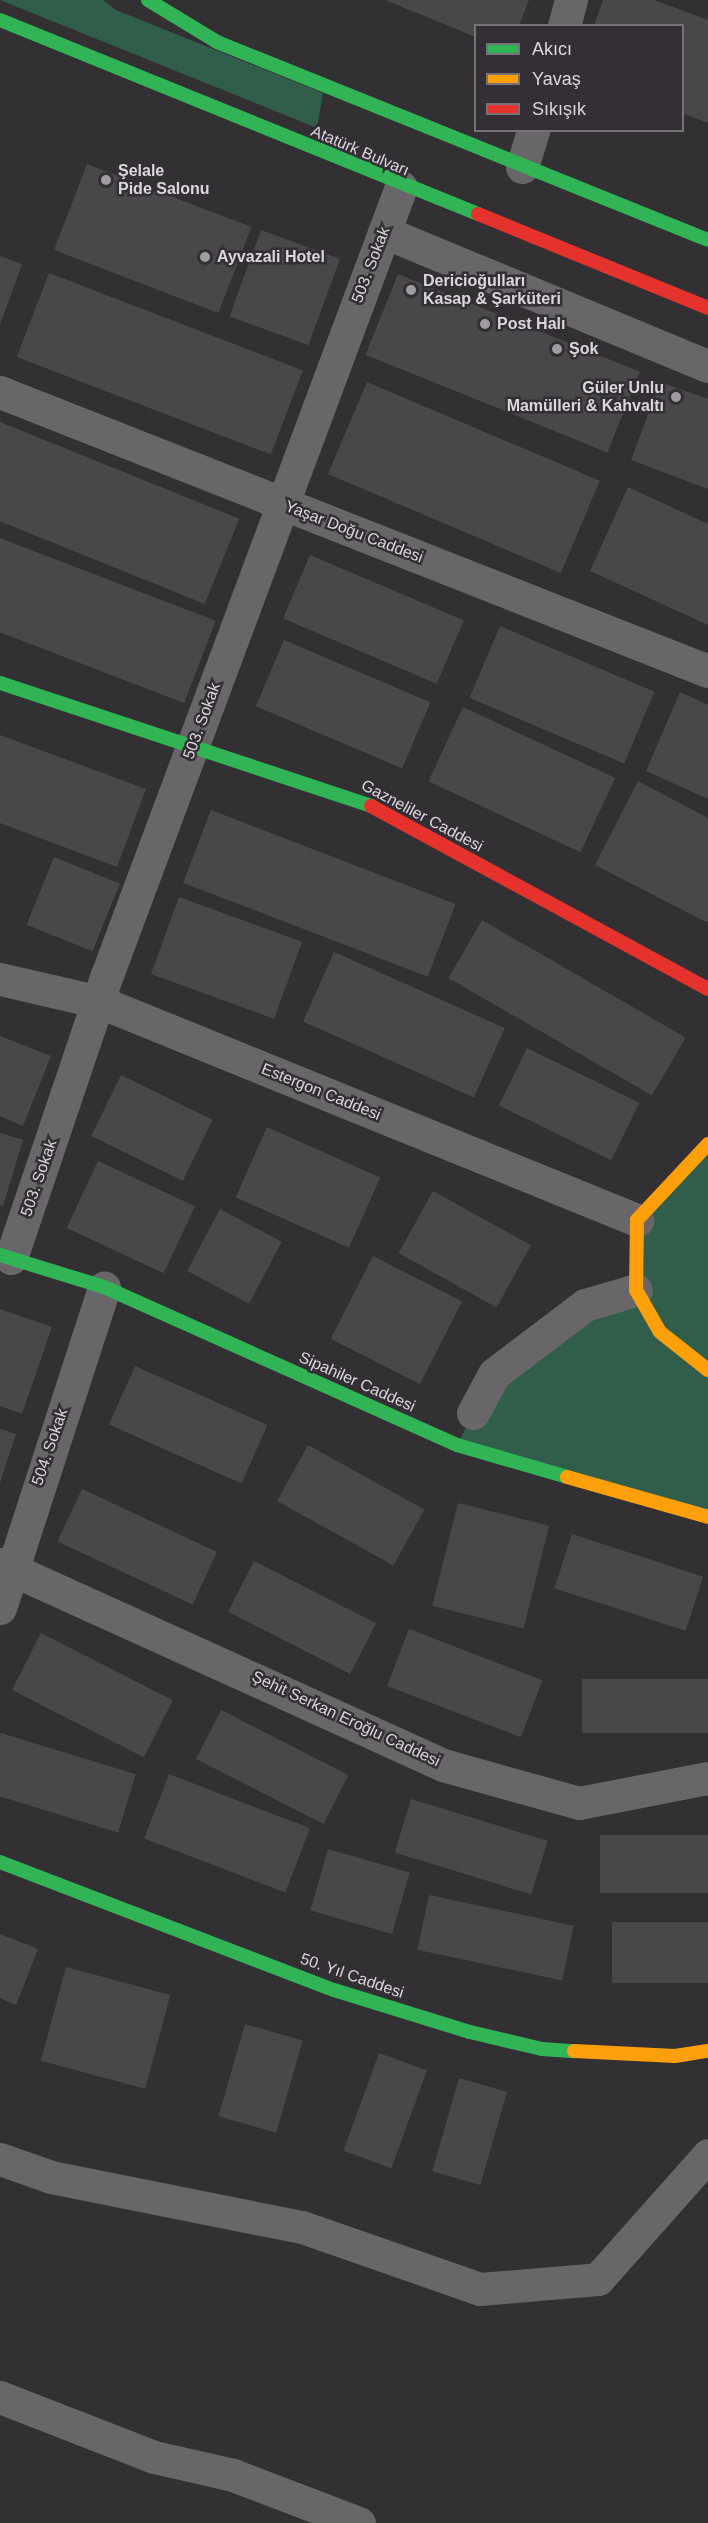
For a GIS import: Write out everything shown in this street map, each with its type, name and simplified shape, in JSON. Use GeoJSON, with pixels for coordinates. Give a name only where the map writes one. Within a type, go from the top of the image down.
{"type":"FeatureCollection","features":[{"type":"Feature","properties":{"kind":"main road"},"geometry":{"type":"LineString","coordinates":[[148,0],[217,42],[522,167],[708,240]]}},
{"type":"Feature","properties":{"kind":"main road","name":"Atatürk Bulvarı"},"geometry":{"type":"LineString","coordinates":[[0,20],[401,187],[708,308]]}},
{"type":"Feature","properties":{"kind":"main road","name":"Gazneliler Caddesi"},"geometry":{"type":"LineString","coordinates":[[0,683],[360,800],[708,989]]}},
{"type":"Feature","properties":{"kind":"main road"},"geometry":{"type":"LineString","coordinates":[[708,1144],[637,1220],[636,1290],[660,1332],[708,1370]]}},
{"type":"Feature","properties":{"kind":"main road","name":"Sipahiler Caddesi"},"geometry":{"type":"LineString","coordinates":[[6,1257],[104,1287],[457,1444],[708,1517]]}},
{"type":"Feature","properties":{"kind":"main road","name":"50. Yıl Caddesi"},"geometry":{"type":"LineString","coordinates":[[0,1862],[334,1990],[470,2032],[542,2049],[675,2056],[708,2051]]}},
{"type":"Feature","properties":{"kind":"street"},"geometry":{"type":"LineString","coordinates":[[565,24],[572,0]]}},
{"type":"Feature","properties":{"kind":"street"},"geometry":{"type":"LineString","coordinates":[[522,167],[532,132]]}},
{"type":"Feature","properties":{"kind":"street","name":"503. Sokak"},"geometry":{"type":"LineString","coordinates":[[6,1257],[194,746],[280,503],[401,187]]}},
{"type":"Feature","properties":{"kind":"street"},"geometry":{"type":"LineString","coordinates":[[384,232],[708,366]]}},
{"type":"Feature","properties":{"kind":"street","name":"Yaşar Doğu Caddesi"},"geometry":{"type":"LineString","coordinates":[[0,392],[708,671]]}},
{"type":"Feature","properties":{"kind":"street","name":"Estergon Caddesi"},"geometry":{"type":"LineString","coordinates":[[0,979],[100,1002],[637,1220]]}},
{"type":"Feature","properties":{"kind":"street","name":"504. Sokak"},"geometry":{"type":"LineString","coordinates":[[0,1608],[6,1566],[104,1287]]}},
{"type":"Feature","properties":{"kind":"street"},"geometry":{"type":"LineString","coordinates":[[473,1413],[494,1374],[585,1305],[636,1290]]}},
{"type":"Feature","properties":{"kind":"street","name":"Şehit Serkan Eroğlu Caddesi"},"geometry":{"type":"LineString","coordinates":[[6,1566],[443,1765],[579,1803],[708,1778]]}},
{"type":"Feature","properties":{"kind":"street"},"geometry":{"type":"LineString","coordinates":[[0,2159],[51,2177],[303,2227],[480,2289],[598,2279],[708,2155]]}},
{"type":"Feature","properties":{"kind":"street"},"geometry":{"type":"LineString","coordinates":[[0,2397],[154,2457],[233,2475],[359,2523]]}},
{"type":"Feature","properties":{"kind":"green space"},"geometry":{"type":"Polygon","coordinates":[[[0,0],[103,0],[116,10],[323,93],[317,128],[0,0]]]}},
{"type":"Feature","properties":{"kind":"green space"},"geometry":{"type":"Polygon","coordinates":[[[708,1141],[708,1517],[457,1445],[494,1374],[636,1290],[637,1220],[708,1141]]]}},
{"type":"Feature","properties":{"kind":"building"},"geometry":{"type":"Polygon","coordinates":[[[385,0],[529,0],[520,24],[474,24],[474,36],[385,0]]]}},
{"type":"Feature","properties":{"kind":"building"},"geometry":{"type":"Polygon","coordinates":[[[603,0],[654,0],[708,20],[708,123],[684,114],[684,24],[595,24],[603,0]]]}},
{"type":"Feature","properties":{"kind":"building"},"geometry":{"type":"Polygon","coordinates":[[[87,164],[251,227],[218,313],[54,250],[87,164]]]}},
{"type":"Feature","properties":{"kind":"building"},"geometry":{"type":"Polygon","coordinates":[[[261,230],[340,259],[308,345],[230,316],[261,230]]]}},
{"type":"Feature","properties":{"kind":"building"},"geometry":{"type":"Polygon","coordinates":[[[0,256],[22,264],[0,325],[0,256]]]}},
{"type":"Feature","properties":{"kind":"building"},"geometry":{"type":"Polygon","coordinates":[[[49,273],[303,370],[271,454],[17,357],[49,273]]]}},
{"type":"Feature","properties":{"kind":"building"},"geometry":{"type":"Polygon","coordinates":[[[398,274],[640,372],[607,452],[365,355],[398,274]]]}},
{"type":"Feature","properties":{"kind":"building"},"geometry":{"type":"Polygon","coordinates":[[[367,382],[600,481],[561,573],[328,474],[367,382]]]}},
{"type":"Feature","properties":{"kind":"building"},"geometry":{"type":"Polygon","coordinates":[[[660,382],[708,399],[708,489],[631,460],[660,382]]]}},
{"type":"Feature","properties":{"kind":"building"},"geometry":{"type":"Polygon","coordinates":[[[0,422],[239,519],[205,604],[0,521],[0,422]]]}},
{"type":"Feature","properties":{"kind":"building"},"geometry":{"type":"Polygon","coordinates":[[[628,487],[708,524],[708,625],[590,571],[628,487]]]}},
{"type":"Feature","properties":{"kind":"building"},"geometry":{"type":"Polygon","coordinates":[[[0,538],[216,621],[184,703],[0,632],[0,538]]]}},
{"type":"Feature","properties":{"kind":"building"},"geometry":{"type":"Polygon","coordinates":[[[310,555],[464,620],[437,684],[283,619],[310,555]]]}},
{"type":"Feature","properties":{"kind":"building"},"geometry":{"type":"Polygon","coordinates":[[[500,626],[655,692],[624,763],[470,698],[500,626]]]}},
{"type":"Feature","properties":{"kind":"building"},"geometry":{"type":"Polygon","coordinates":[[[284,640],[430,702],[402,768],[256,706],[284,640]]]}},
{"type":"Feature","properties":{"kind":"building"},"geometry":{"type":"Polygon","coordinates":[[[680,692],[708,705],[708,799],[646,771],[680,692]]]}},
{"type":"Feature","properties":{"kind":"building"},"geometry":{"type":"Polygon","coordinates":[[[463,707],[615,778],[581,852],[428,781],[463,707]]]}},
{"type":"Feature","properties":{"kind":"building"},"geometry":{"type":"Polygon","coordinates":[[[0,735],[146,789],[117,867],[0,823],[0,735]]]}},
{"type":"Feature","properties":{"kind":"building"},"geometry":{"type":"Polygon","coordinates":[[[638,781],[708,818],[708,923],[595,865],[638,781]]]}},
{"type":"Feature","properties":{"kind":"building"},"geometry":{"type":"Polygon","coordinates":[[[211,810],[456,904],[428,977],[183,883],[211,810]]]}},
{"type":"Feature","properties":{"kind":"building"},"geometry":{"type":"Polygon","coordinates":[[[54,857],[120,884],[92,951],[27,925],[54,857]]]}},
{"type":"Feature","properties":{"kind":"building"},"geometry":{"type":"Polygon","coordinates":[[[179,897],[302,942],[274,1019],[151,974],[179,897]]]}},
{"type":"Feature","properties":{"kind":"building"},"geometry":{"type":"Polygon","coordinates":[[[482,920],[686,1038],[652,1096],[448,978],[482,920]]]}},
{"type":"Feature","properties":{"kind":"building"},"geometry":{"type":"Polygon","coordinates":[[[334,952],[505,1028],[474,1097],[303,1021],[334,952]]]}},
{"type":"Feature","properties":{"kind":"building"},"geometry":{"type":"Polygon","coordinates":[[[0,1036],[51,1056],[23,1126],[0,1116],[0,1036]]]}},
{"type":"Feature","properties":{"kind":"building"},"geometry":{"type":"Polygon","coordinates":[[[527,1048],[639,1103],[611,1160],[499,1106],[527,1048]]]}},
{"type":"Feature","properties":{"kind":"building"},"geometry":{"type":"Polygon","coordinates":[[[121,1075],[213,1120],[183,1181],[91,1136],[121,1075]]]}},
{"type":"Feature","properties":{"kind":"building"},"geometry":{"type":"Polygon","coordinates":[[[267,1127],[380,1177],[349,1248],[236,1197],[267,1127]]]}},
{"type":"Feature","properties":{"kind":"building"},"geometry":{"type":"Polygon","coordinates":[[[0,1133],[23,1140],[3,1206],[0,1205],[0,1133]]]}},
{"type":"Feature","properties":{"kind":"building"},"geometry":{"type":"Polygon","coordinates":[[[98,1161],[195,1206],[164,1273],[67,1228],[98,1161]]]}},
{"type":"Feature","properties":{"kind":"building"},"geometry":{"type":"Polygon","coordinates":[[[433,1191],[531,1245],[497,1307],[399,1253],[433,1191]]]}},
{"type":"Feature","properties":{"kind":"building"},"geometry":{"type":"Polygon","coordinates":[[[220,1209],[282,1242],[249,1304],[187,1271],[220,1209]]]}},
{"type":"Feature","properties":{"kind":"building"},"geometry":{"type":"Polygon","coordinates":[[[373,1256],[462,1301],[420,1384],[331,1339],[373,1256]]]}},
{"type":"Feature","properties":{"kind":"building"},"geometry":{"type":"Polygon","coordinates":[[[0,1309],[52,1327],[22,1414],[0,1406],[0,1309]]]}},
{"type":"Feature","properties":{"kind":"building"},"geometry":{"type":"Polygon","coordinates":[[[135,1366],[267,1425],[241,1483],[109,1424],[135,1366]]]}},
{"type":"Feature","properties":{"kind":"building"},"geometry":{"type":"Polygon","coordinates":[[[0,1429],[16,1434],[0,1483],[0,1429]]]}},
{"type":"Feature","properties":{"kind":"building"},"geometry":{"type":"Polygon","coordinates":[[[308,1445],[424,1509],[393,1565],[277,1501],[308,1445]]]}},
{"type":"Feature","properties":{"kind":"building"},"geometry":{"type":"Polygon","coordinates":[[[82,1489],[217,1552],[193,1605],[57,1542],[82,1489]]]}},
{"type":"Feature","properties":{"kind":"building"},"geometry":{"type":"Polygon","coordinates":[[[458,1503],[549,1526],[524,1629],[432,1606],[458,1503]]]}},
{"type":"Feature","properties":{"kind":"building"},"geometry":{"type":"Polygon","coordinates":[[[572,1534],[703,1577],[686,1631],[554,1588],[572,1534]]]}},
{"type":"Feature","properties":{"kind":"building"},"geometry":{"type":"Polygon","coordinates":[[[254,1561],[376,1623],[350,1674],[228,1612],[254,1561]]]}},
{"type":"Feature","properties":{"kind":"building"},"geometry":{"type":"Polygon","coordinates":[[[409,1629],[543,1680],[521,1737],[387,1686],[409,1629]]]}},
{"type":"Feature","properties":{"kind":"building"},"geometry":{"type":"Polygon","coordinates":[[[41,1633],[173,1700],[144,1757],[12,1690],[41,1633]]]}},
{"type":"Feature","properties":{"kind":"building"},"geometry":{"type":"Polygon","coordinates":[[[582,1679],[708,1679],[708,1733],[582,1733],[582,1679]]]}},
{"type":"Feature","properties":{"kind":"building"},"geometry":{"type":"Polygon","coordinates":[[[221,1710],[348,1775],[323,1824],[196,1759],[221,1710]]]}},
{"type":"Feature","properties":{"kind":"building"},"geometry":{"type":"Polygon","coordinates":[[[1,1733],[136,1774],[118,1833],[0,1796],[1,1733]]]}},
{"type":"Feature","properties":{"kind":"building"},"geometry":{"type":"Polygon","coordinates":[[[169,1774],[310,1828],[285,1893],[144,1838],[169,1774]]]}},
{"type":"Feature","properties":{"kind":"building"},"geometry":{"type":"Polygon","coordinates":[[[411,1799],[548,1841],[531,1894],[395,1853],[411,1799]]]}},
{"type":"Feature","properties":{"kind":"building"},"geometry":{"type":"Polygon","coordinates":[[[600,1835],[708,1835],[708,1893],[600,1893],[600,1835]]]}},
{"type":"Feature","properties":{"kind":"building"},"geometry":{"type":"Polygon","coordinates":[[[328,1849],[410,1872],[392,1934],[310,1911],[328,1849]]]}},
{"type":"Feature","properties":{"kind":"building"},"geometry":{"type":"Polygon","coordinates":[[[429,1895],[574,1926],[562,1981],[417,1950],[429,1895]]]}},
{"type":"Feature","properties":{"kind":"building"},"geometry":{"type":"Polygon","coordinates":[[[612,1922],[708,1922],[708,1983],[612,1983],[612,1922]]]}},
{"type":"Feature","properties":{"kind":"building"},"geometry":{"type":"Polygon","coordinates":[[[0,1934],[38,1949],[16,2005],[0,1998],[0,1934]]]}},
{"type":"Feature","properties":{"kind":"building"},"geometry":{"type":"Polygon","coordinates":[[[66,1967],[170,1995],[145,2089],[41,2061],[66,1967]]]}},
{"type":"Feature","properties":{"kind":"building"},"geometry":{"type":"Polygon","coordinates":[[[245,2024],[303,2041],[276,2133],[219,2116],[245,2024]]]}},
{"type":"Feature","properties":{"kind":"building"},"geometry":{"type":"Polygon","coordinates":[[[379,2053],[427,2070],[391,2168],[343,2151],[379,2053]]]}},
{"type":"Feature","properties":{"kind":"building"},"geometry":{"type":"Polygon","coordinates":[[[459,2078],[507,2092],[480,2185],[432,2171],[459,2078]]]}},
{"type":"Feature","properties":{"kind":"traffic: fast"},"geometry":{"type":"LineString","coordinates":[[148,0],[217,42],[708,240]]}},
{"type":"Feature","properties":{"kind":"traffic: fast"},"geometry":{"type":"LineString","coordinates":[[0,20],[478,214]]}},
{"type":"Feature","properties":{"kind":"traffic: fast"},"geometry":{"type":"LineString","coordinates":[[0,683],[371,806]]}},
{"type":"Feature","properties":{"kind":"traffic: fast"},"geometry":{"type":"LineString","coordinates":[[0,1255],[104,1287],[457,1445],[567,1477]]}},
{"type":"Feature","properties":{"kind":"traffic: fast"},"geometry":{"type":"LineString","coordinates":[[0,1862],[334,1990],[470,2032],[542,2049],[574,2051]]}},
{"type":"Feature","properties":{"kind":"traffic: slow"},"geometry":{"type":"LineString","coordinates":[[708,1144],[637,1220],[636,1290],[660,1332],[708,1370]]}},
{"type":"Feature","properties":{"kind":"traffic: slow"},"geometry":{"type":"LineString","coordinates":[[567,1477],[708,1517]]}},
{"type":"Feature","properties":{"kind":"traffic: slow"},"geometry":{"type":"LineString","coordinates":[[574,2051],[675,2056],[708,2051]]}},
{"type":"Feature","properties":{"kind":"traffic: jam"},"geometry":{"type":"LineString","coordinates":[[478,214],[708,308]]}},
{"type":"Feature","properties":{"kind":"traffic: jam"},"geometry":{"type":"LineString","coordinates":[[371,806],[708,989]]}},
{"type":"Feature","properties":{"kind":"place","name":"Şelale Pide Salonu"},"geometry":{"type":"Point","coordinates":[106,180]}},
{"type":"Feature","properties":{"kind":"place","name":"Ayvazali Hotel"},"geometry":{"type":"Point","coordinates":[205,257]}},
{"type":"Feature","properties":{"kind":"place","name":"Dericioğulları Kasap & Şarküteri"},"geometry":{"type":"Point","coordinates":[411,290]}},
{"type":"Feature","properties":{"kind":"place","name":"Post Halı"},"geometry":{"type":"Point","coordinates":[485,324]}},
{"type":"Feature","properties":{"kind":"place","name":"Şok"},"geometry":{"type":"Point","coordinates":[557,349]}},
{"type":"Feature","properties":{"kind":"place","name":"Güler Unlu Mamülleri & Kahvaltı"},"geometry":{"type":"Point","coordinates":[676,397]}}]}
